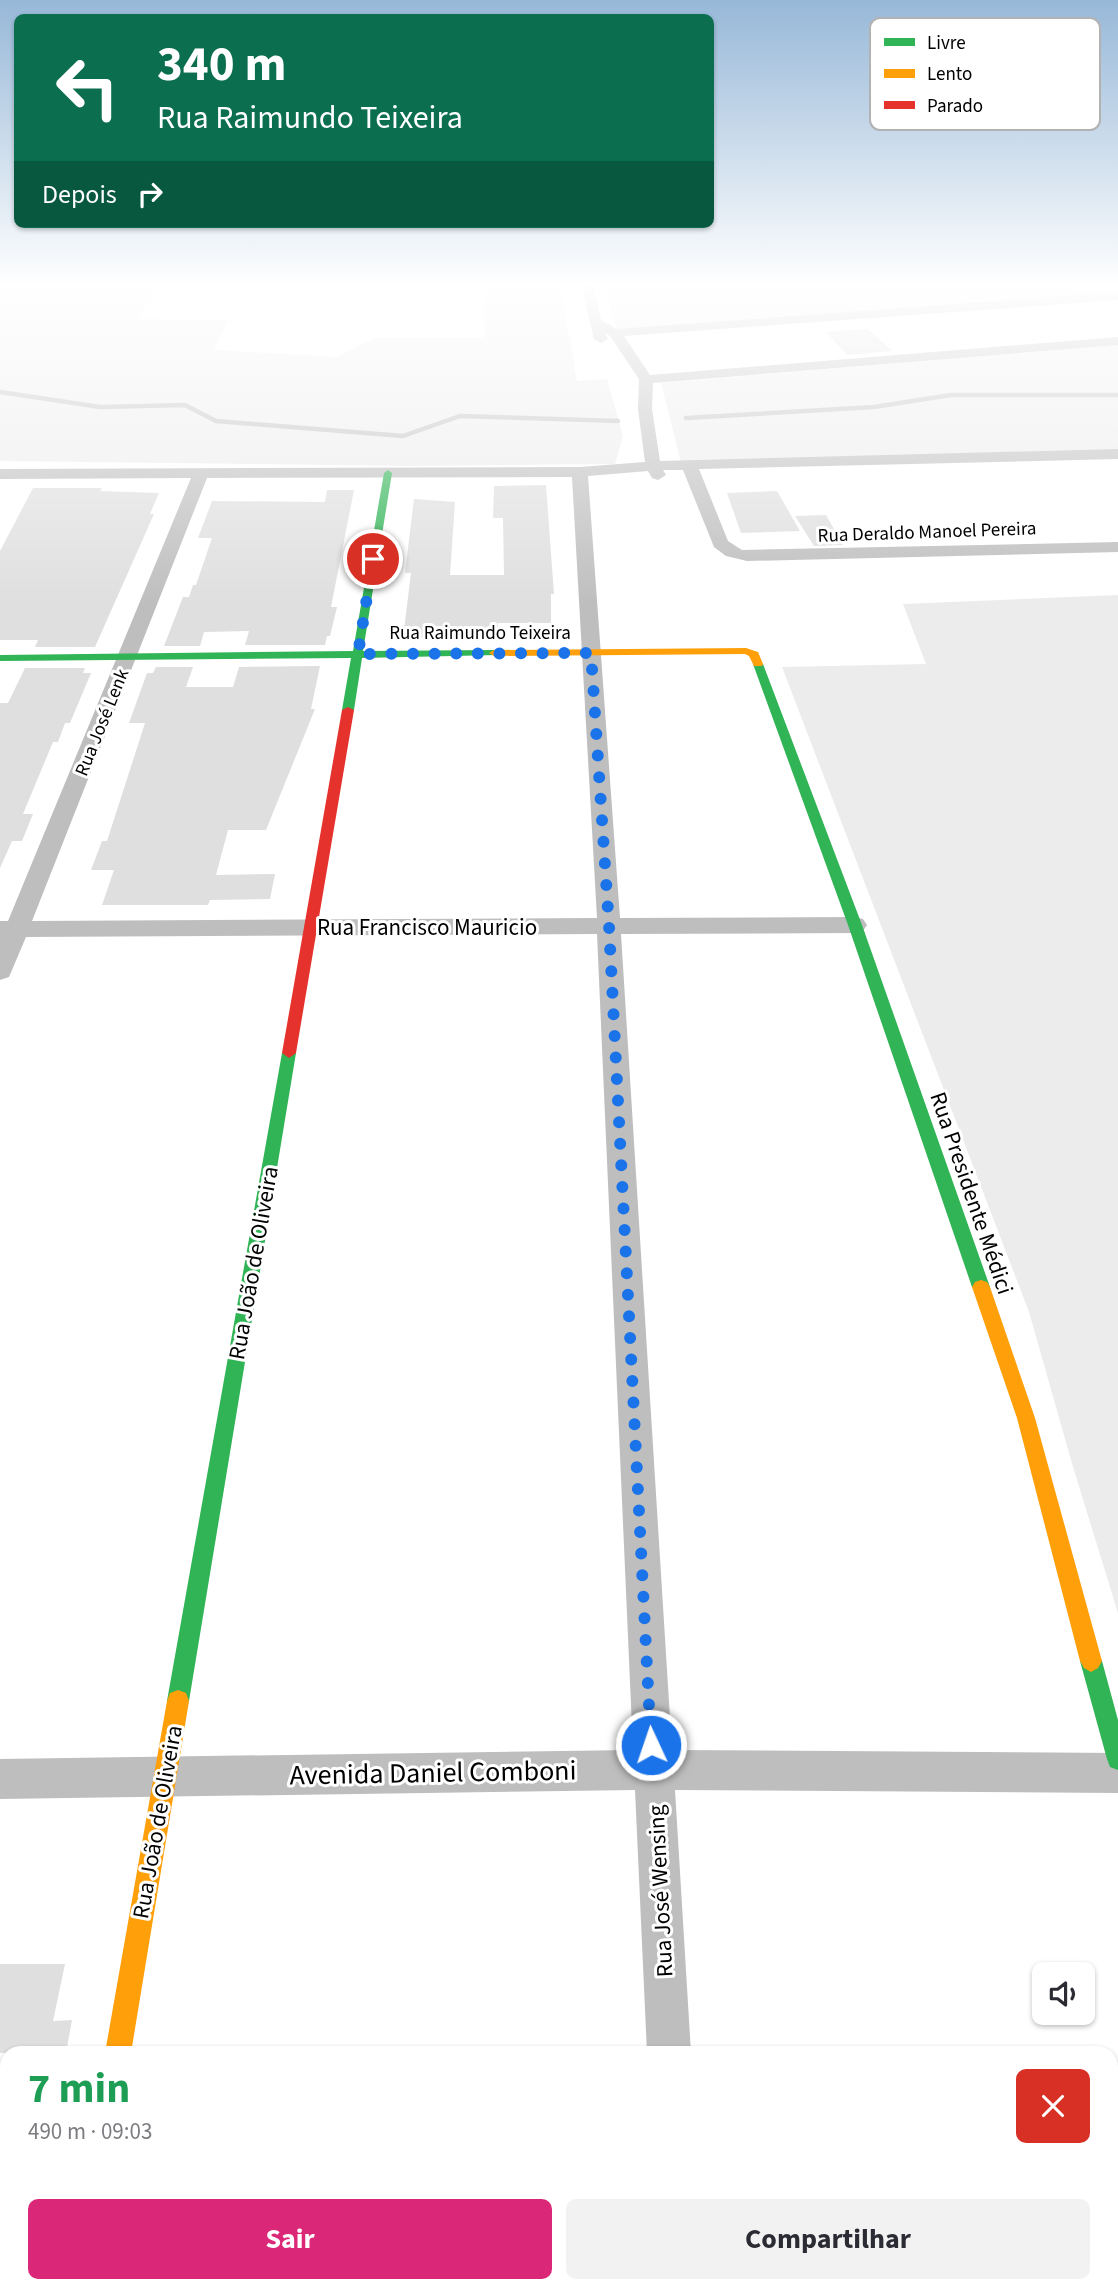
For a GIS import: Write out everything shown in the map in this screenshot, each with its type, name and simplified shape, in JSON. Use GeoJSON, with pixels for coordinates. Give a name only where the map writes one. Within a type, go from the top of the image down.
{"type":"FeatureCollection","features":[{"type":"Feature","properties":{"kind":"street"},"geometry":{"type":"LineString","coordinates":[[632,391],[645,409]]}},
{"type":"Feature","properties":{"kind":"street"},"geometry":{"type":"LineString","coordinates":[[646,391],[645,409],[656,470]]}},
{"type":"Feature","properties":{"kind":"street"},"geometry":{"type":"LineString","coordinates":[[690,470],[1118,454]]}},
{"type":"Feature","properties":{"kind":"street"},"geometry":{"type":"LineString","coordinates":[[0,474],[580,472],[1118,463]]}},
{"type":"Feature","properties":{"kind":"street","name":"Rua Deraldo Manoel Pereira"},"geometry":{"type":"LineString","coordinates":[[690,470],[723,547],[737,554],[757,557],[1118,547]]}},
{"type":"Feature","properties":{"kind":"street","name":"Rua José Wensing"},"geometry":{"type":"LineString","coordinates":[[580,472],[609,926],[669,2046]]}},
{"type":"Feature","properties":{"kind":"street","name":"Rua José Lenk"},"geometry":{"type":"LineString","coordinates":[[0,971],[9,928],[127,657],[201,473]]}},
{"type":"Feature","properties":{"kind":"street","name":"Rua João de Oliveira"},"geometry":{"type":"LineString","coordinates":[[119,2046],[388,473]]}},
{"type":"Feature","properties":{"kind":"street","name":"Rua Raimundo Teixeira"},"geometry":{"type":"LineString","coordinates":[[0,658],[751,652]]}},
{"type":"Feature","properties":{"kind":"street","name":"Rua Presidente Médici"},"geometry":{"type":"LineString","coordinates":[[751,652],[855,925],[1026,1418],[1118,1759]]}},
{"type":"Feature","properties":{"kind":"street","name":"Rua Francisco Mauricio"},"geometry":{"type":"LineString","coordinates":[[9,928],[855,925]]}},
{"type":"Feature","properties":{"kind":"street","name":"Avenida Daniel Comboni"},"geometry":{"type":"LineString","coordinates":[[0,1779],[652,1770],[1118,1773]]}},
{"type":"Feature","properties":{"kind":"shaded area"},"geometry":{"type":"Polygon","coordinates":[[[0,391],[610,391],[623,436],[615,464],[413,466],[0,461],[0,391]]]}},
{"type":"Feature","properties":{"kind":"shaded area"},"geometry":{"type":"Polygon","coordinates":[[[663,391],[1118,391],[1118,450],[681,462],[663,391]]]}},
{"type":"Feature","properties":{"kind":"shaded area"},"geometry":{"type":"Polygon","coordinates":[[[1118,595],[1118,1613],[1029,1312],[782,667],[926,664],[903,604],[1118,595]]]}},
{"type":"Feature","properties":{"kind":"building"},"geometry":{"type":"Polygon","coordinates":[[[546,485],[554,594],[551,594],[551,623],[498,623],[498,635],[403,638],[411,573],[405,573],[414,499],[455,502],[450,575],[504,575],[503,518],[493,518],[494,486],[546,485]]]}},
{"type":"Feature","properties":{"kind":"building"},"geometry":{"type":"Polygon","coordinates":[[[33,488],[102,488],[100,491],[159,493],[150,514],[154,514],[95,647],[35,647],[38,640],[0,640],[0,551],[33,488]]]}},
{"type":"Feature","properties":{"kind":"building"},"geometry":{"type":"Polygon","coordinates":[[[327,490],[354,490],[331,607],[337,607],[325,645],[245,645],[249,631],[204,632],[200,646],[164,646],[183,597],[189,597],[193,585],[196,585],[212,538],[198,538],[212,501],[325,502],[327,490]]]}},
{"type":"Feature","properties":{"kind":"building"},"geometry":{"type":"Polygon","coordinates":[[[777,491],[800,531],[741,533],[727,493],[777,491]]]}},
{"type":"Feature","properties":{"kind":"building"},"geometry":{"type":"Polygon","coordinates":[[[826,515],[843,545],[814,546],[795,516],[826,515]]]}},
{"type":"Feature","properties":{"kind":"building"},"geometry":{"type":"Polygon","coordinates":[[[320,666],[311,709],[315,709],[266,830],[228,830],[216,875],[275,874],[270,899],[210,900],[208,905],[102,905],[114,870],[91,870],[102,841],[107,841],[145,723],[129,723],[147,673],[153,673],[156,667],[193,667],[186,687],[233,687],[239,667],[320,666]]]}},
{"type":"Feature","properties":{"kind":"building"},"geometry":{"type":"Polygon","coordinates":[[[25,668],[85,668],[83,673],[91,673],[70,723],[65,723],[58,742],[53,742],[23,814],[33,814],[22,841],[12,841],[0,868],[0,703],[8,703],[25,668]]]}},
{"type":"Feature","properties":{"kind":"building"},"geometry":{"type":"Polygon","coordinates":[[[0,1964],[65,1964],[53,2021],[72,2020],[67,2046],[0,2046],[0,1964]]]}},
{"type":"Feature","properties":{"kind":"waterway"},"geometry":{"type":"LineString","coordinates":[[0,392],[100,407],[185,405],[216,421],[403,436],[460,416],[618,421]]}},
{"type":"Feature","properties":{"kind":"waterway"},"geometry":{"type":"LineString","coordinates":[[686,418],[874,407],[951,395],[1118,395]]}},
{"type":"Feature","properties":{"kind":"traffic: fast"},"geometry":{"type":"LineString","coordinates":[[348,710],[388,473]]}},
{"type":"Feature","properties":{"kind":"traffic: fast"},"geometry":{"type":"LineString","coordinates":[[0,658],[494,653]]}},
{"type":"Feature","properties":{"kind":"traffic: fast"},"geometry":{"type":"LineString","coordinates":[[758,664],[855,925],[981,1287]]}},
{"type":"Feature","properties":{"kind":"traffic: fast"},"geometry":{"type":"LineString","coordinates":[[178,1701],[289,1053]]}},
{"type":"Feature","properties":{"kind":"traffic: fast"},"geometry":{"type":"LineString","coordinates":[[1091,1661],[1118,1759]]}},
{"type":"Feature","properties":{"kind":"traffic: slow"},"geometry":{"type":"LineString","coordinates":[[494,653],[746,651],[754,654],[758,664]]}},
{"type":"Feature","properties":{"kind":"traffic: slow"},"geometry":{"type":"LineString","coordinates":[[981,1287],[1026,1418],[1091,1661]]}},
{"type":"Feature","properties":{"kind":"traffic: slow"},"geometry":{"type":"LineString","coordinates":[[119,2046],[178,1701]]}},
{"type":"Feature","properties":{"kind":"traffic: jam"},"geometry":{"type":"LineString","coordinates":[[289,1053],[348,710]]}},
{"type":"Feature","properties":{"kind":"route"},"geometry":{"type":"LineString","coordinates":[[373,559],[358,654],[591,653],[609,926],[651,1745]]}}]}
